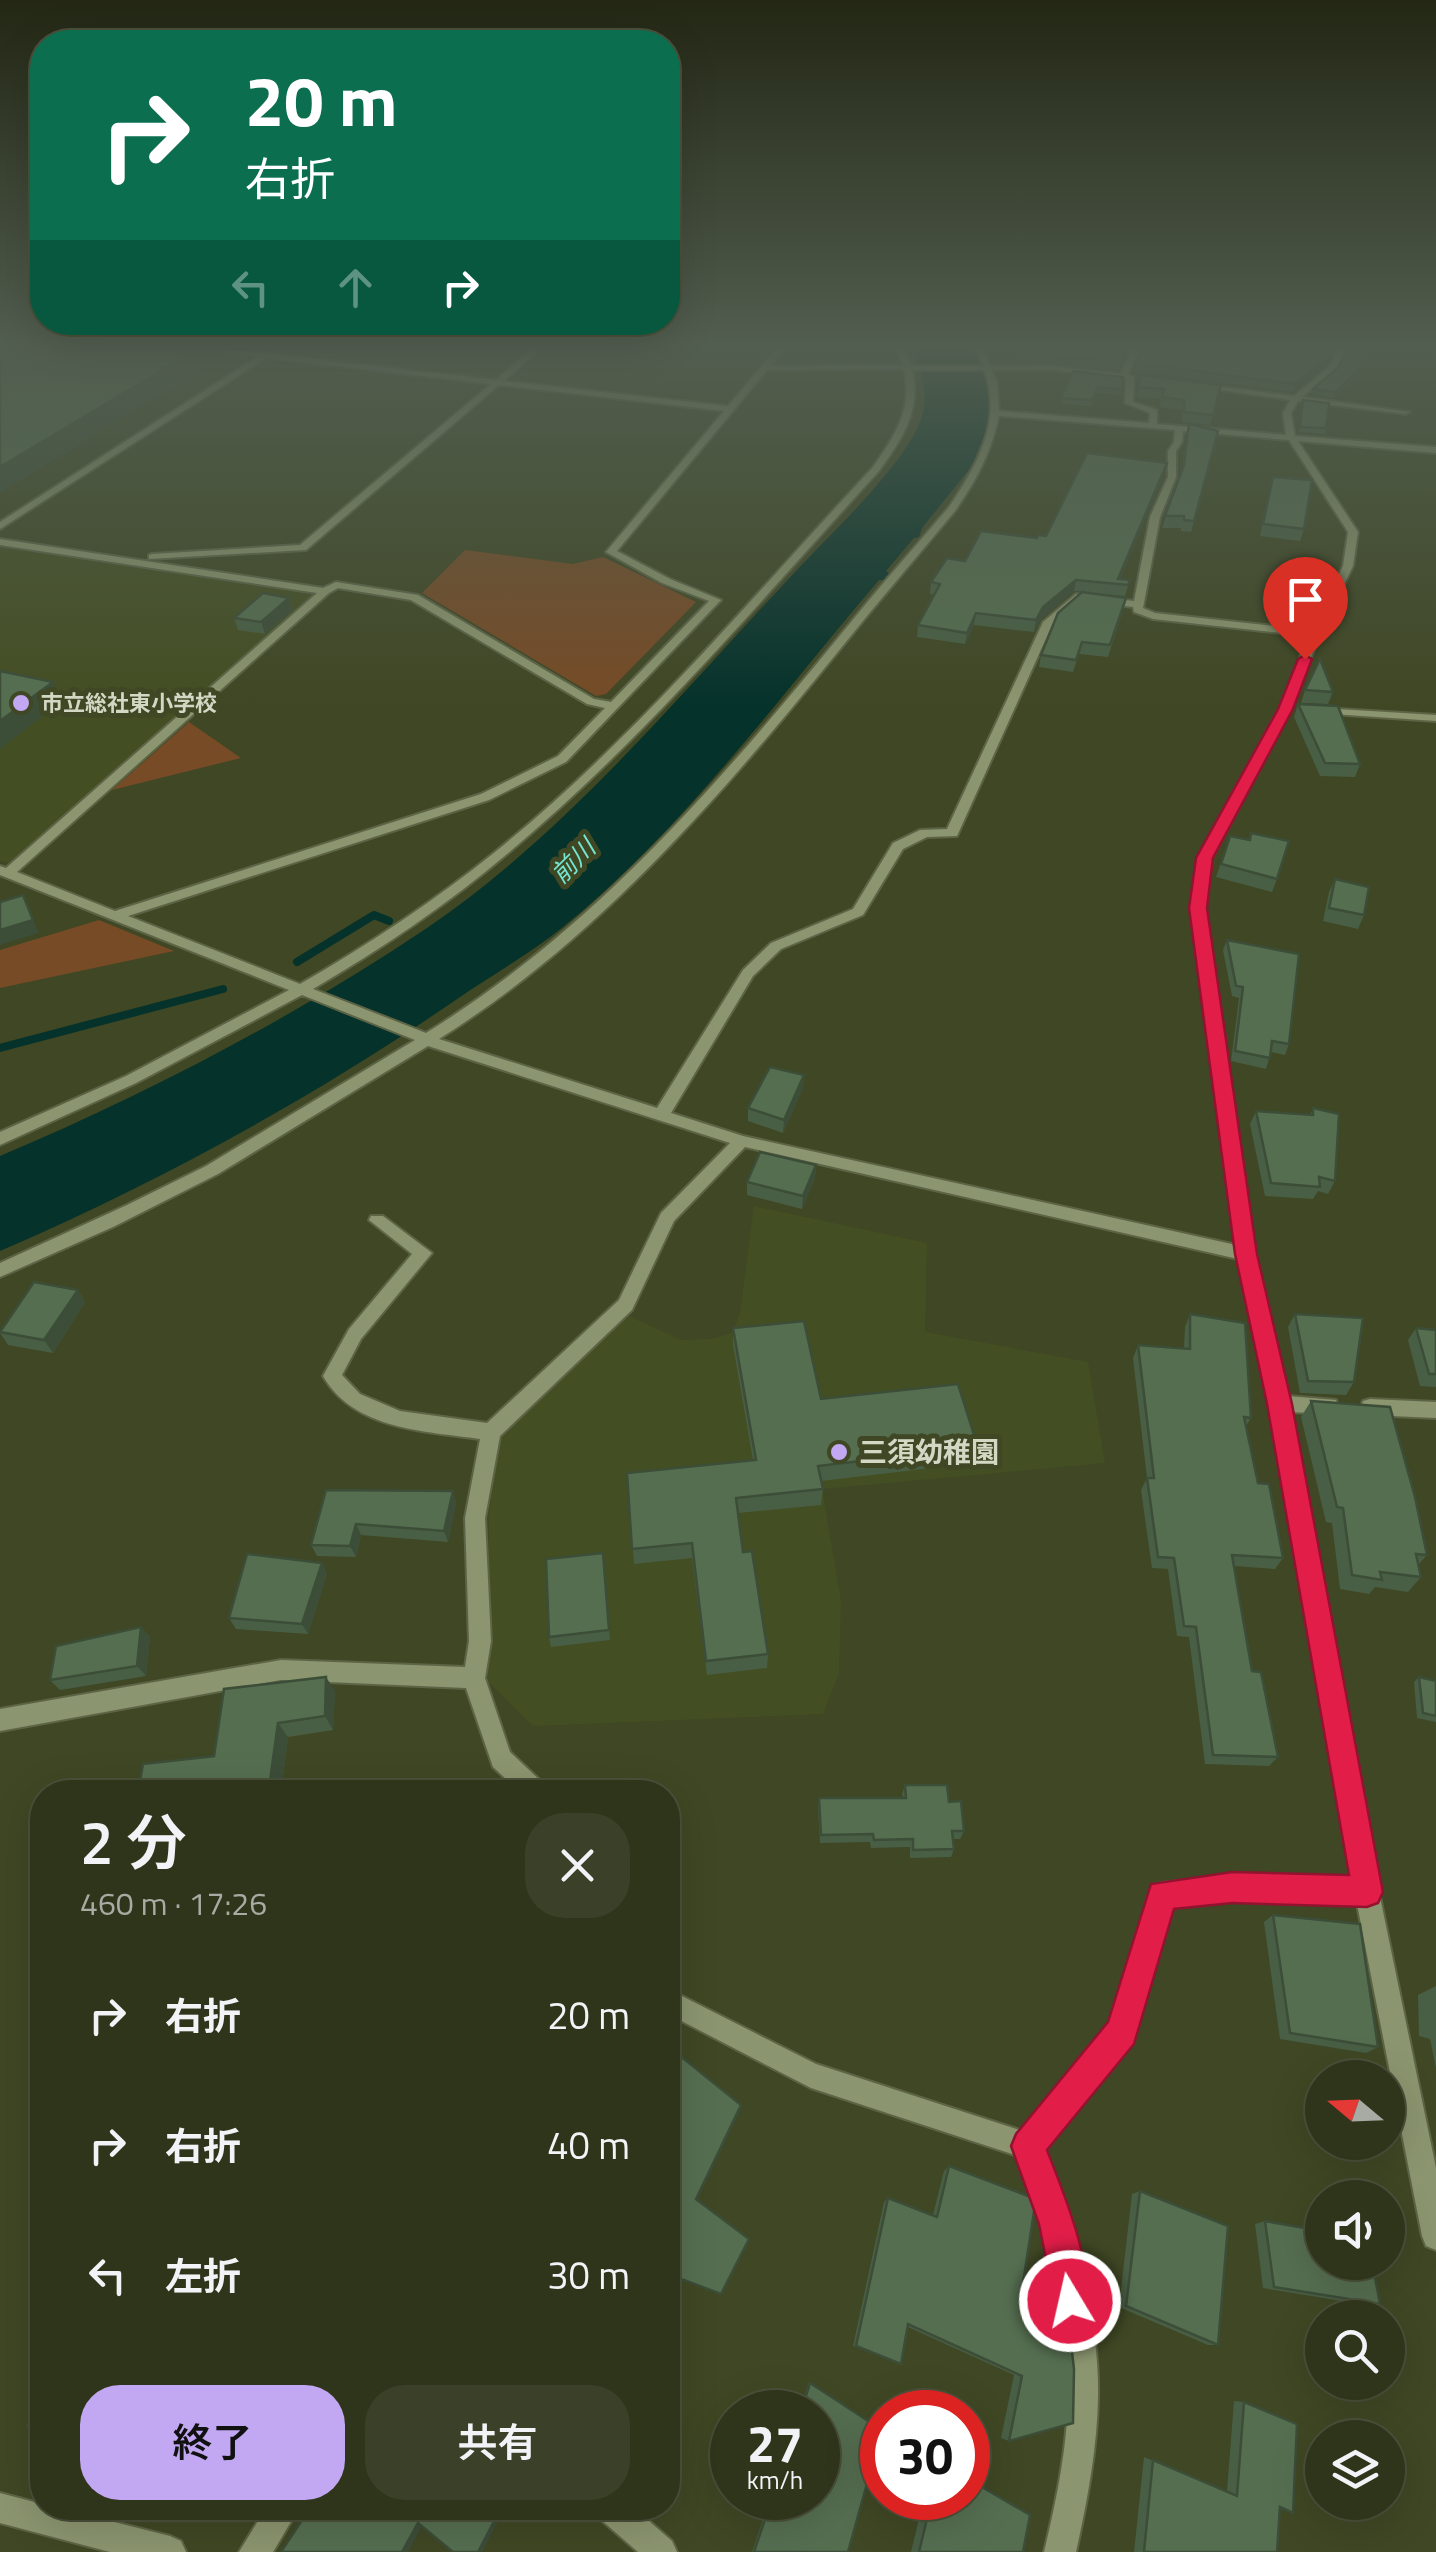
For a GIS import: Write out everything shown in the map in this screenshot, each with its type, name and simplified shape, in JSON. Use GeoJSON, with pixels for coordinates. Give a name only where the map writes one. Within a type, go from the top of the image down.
{"type":"FeatureCollection","features":[{"type":"Feature","properties":{"kind":"street"},"geometry":{"type":"LineString","coordinates":[[0,526],[93,466]]}},
{"type":"Feature","properties":{"kind":"street"},"geometry":{"type":"LineString","coordinates":[[128,561],[303,548],[399,466]]}},
{"type":"Feature","properties":{"kind":"street"},"geometry":{"type":"LineString","coordinates":[[116,915],[485,797],[562,759],[716,600],[666,581],[611,552],[682,466]]}},
{"type":"Feature","properties":{"kind":"street"},"geometry":{"type":"LineString","coordinates":[[0,1138],[171,1059],[305,990],[394,932],[488,863],[574,788],[626,736],[877,466]]}},
{"type":"Feature","properties":{"kind":"street"},"geometry":{"type":"LineString","coordinates":[[0,1270],[213,1170],[426,1037],[562,944],[676,837],[748,755],[981,466]]}},
{"type":"Feature","properties":{"kind":"street"},"geometry":{"type":"LineString","coordinates":[[1172,466],[1172,477],[1155,517],[1138,605],[1143,614],[1315,634]]}},
{"type":"Feature","properties":{"kind":"street"},"geometry":{"type":"LineString","coordinates":[[1310,466],[1353,532],[1348,566],[1285,709],[1205,858],[1198,908],[1246,1254],[1280,1404],[1367,1892],[1436,2236]]}},
{"type":"Feature","properties":{"kind":"street"},"geometry":{"type":"LineString","coordinates":[[0,542],[325,591]]}},
{"type":"Feature","properties":{"kind":"street"},"geometry":{"type":"LineString","coordinates":[[614,706],[591,702],[414,597],[336,585],[5,872],[426,1037],[742,1141],[1246,1254]]}},
{"type":"Feature","properties":{"kind":"street"},"geometry":{"type":"LineString","coordinates":[[662,1114],[761,958],[803,932],[858,912],[898,846],[925,833],[952,833],[1048,622],[1076,597],[1138,605]]}},
{"type":"Feature","properties":{"kind":"street"},"geometry":{"type":"LineString","coordinates":[[1285,709],[1436,718]]}},
{"type":"Feature","properties":{"kind":"street"},"geometry":{"type":"LineString","coordinates":[[523,1780],[501,1759],[474,1678],[480,1641],[475,1518],[490,1432],[626,1306],[667,1217],[742,1141]]}},
{"type":"Feature","properties":{"kind":"street"},"geometry":{"type":"LineString","coordinates":[[377,1220],[424,1253],[354,1334],[332,1376],[353,1400],[398,1420],[490,1432]]}},
{"type":"Feature","properties":{"kind":"street"},"geometry":{"type":"LineString","coordinates":[[1280,1404],[1436,1410]]}},
{"type":"Feature","properties":{"kind":"street"},"geometry":{"type":"LineString","coordinates":[[0,1720],[281,1670],[474,1678]]}},
{"type":"Feature","properties":{"kind":"street"},"geometry":{"type":"LineString","coordinates":[[1028,2146],[1122,2032],[1162,1895],[1232,1887],[1367,1892]]}},
{"type":"Feature","properties":{"kind":"street"},"geometry":{"type":"LineString","coordinates":[[680,2007],[811,2075],[1028,2146]]}},
{"type":"Feature","properties":{"kind":"street"},"geometry":{"type":"LineString","coordinates":[[1028,2146],[1057,2224],[1083,2379],[1071,2506],[1060,2552]]}},
{"type":"Feature","properties":{"kind":"street"},"geometry":{"type":"LineString","coordinates":[[0,2508],[30,2516]]}},
{"type":"Feature","properties":{"kind":"street"},"geometry":{"type":"LineString","coordinates":[[46,2520],[170,2552]]}},
{"type":"Feature","properties":{"kind":"street"},"geometry":{"type":"LineString","coordinates":[[255,2552],[276,2520]]}},
{"type":"Feature","properties":{"kind":"street"},"geometry":{"type":"LineString","coordinates":[[625,2520],[661,2552]]}},
{"type":"Feature","properties":{"kind":"shaded area"},"geometry":{"type":"Polygon","coordinates":[[[0,546],[311,592],[312,596],[11,863],[0,861],[0,546]]]}},
{"type":"Feature","properties":{"kind":"shaded area"},"geometry":{"type":"Polygon","coordinates":[[[465,550],[573,564],[603,557],[696,602],[606,694],[596,696],[422,593],[465,550]]]}},
{"type":"Feature","properties":{"kind":"shaded area"},"geometry":{"type":"Polygon","coordinates":[[[189,722],[241,758],[112,790],[189,722]]]}},
{"type":"Feature","properties":{"kind":"shaded area"},"geometry":{"type":"Polygon","coordinates":[[[99,920],[174,951],[0,988],[0,950],[99,920]]]}},
{"type":"Feature","properties":{"kind":"shaded area"},"geometry":{"type":"Polygon","coordinates":[[[754,1206],[927,1243],[925,1332],[1088,1362],[1105,1463],[822,1489],[841,1601],[839,1673],[823,1714],[533,1726],[488,1681],[489,1517],[495,1450],[508,1421],[629,1316],[681,1340],[711,1339],[732,1333],[740,1313],[754,1206]]]}},
{"type":"Feature","properties":{"kind":"water","name":"前川"},"geometry":{"type":"Polygon","coordinates":[[[892,466],[972,466],[919,537],[886,571],[889,573],[884,580],[879,580],[728,761],[649,849],[607,889],[526,954],[295,1101],[120,1196],[0,1251],[0,1156],[110,1107],[272,1023],[377,961],[479,890],[621,760],[892,466]]]}},
{"type":"Feature","properties":{"kind":"building"},"geometry":{"type":"Polygon","coordinates":[[[1081,466],[1166,466],[1118,579],[1130,580],[1128,585],[1076,580],[1043,607],[1036,620],[976,613],[967,633],[918,625],[940,584],[931,582],[947,558],[965,561],[981,531],[1046,536],[1081,466]]]}},
{"type":"Feature","properties":{"kind":"building"},"geometry":{"type":"Polygon","coordinates":[[[1184,466],[1209,466],[1194,521],[1184,520],[1184,516],[1165,516],[1184,466]]]}},
{"type":"Feature","properties":{"kind":"building"},"geometry":{"type":"Polygon","coordinates":[[[1273,477],[1312,480],[1304,529],[1263,524],[1273,477]]]}},
{"type":"Feature","properties":{"kind":"building"},"geometry":{"type":"Polygon","coordinates":[[[1082,592],[1126,598],[1110,645],[1082,642],[1076,660],[1041,655],[1058,613],[1082,592]]]}},
{"type":"Feature","properties":{"kind":"building"},"geometry":{"type":"Polygon","coordinates":[[[263,593],[289,598],[261,622],[234,618],[263,593]]]}},
{"type":"Feature","properties":{"kind":"building"},"geometry":{"type":"Polygon","coordinates":[[[1320,659],[1333,692],[1305,690],[1320,659]]]}},
{"type":"Feature","properties":{"kind":"building"},"geometry":{"type":"Polygon","coordinates":[[[0,671],[53,682],[0,721],[0,671]]]}},
{"type":"Feature","properties":{"kind":"building"},"geometry":{"type":"Polygon","coordinates":[[[1298,704],[1338,706],[1360,764],[1325,763],[1298,704]]]}},
{"type":"Feature","properties":{"kind":"building"},"geometry":{"type":"Polygon","coordinates":[[[1251,833],[1289,841],[1277,879],[1221,864],[1230,836],[1250,840],[1251,833]]]}},
{"type":"Feature","properties":{"kind":"building"},"geometry":{"type":"Polygon","coordinates":[[[1335,879],[1369,887],[1364,915],[1329,908],[1335,879]]]}},
{"type":"Feature","properties":{"kind":"building"},"geometry":{"type":"Polygon","coordinates":[[[23,895],[33,920],[0,930],[0,902],[23,895]]]}},
{"type":"Feature","properties":{"kind":"building"},"geometry":{"type":"Polygon","coordinates":[[[1227,940],[1299,954],[1289,1044],[1272,1041],[1270,1058],[1235,1051],[1243,987],[1236,986],[1227,940]]]}},
{"type":"Feature","properties":{"kind":"building"},"geometry":{"type":"Polygon","coordinates":[[[770,1067],[804,1075],[784,1120],[748,1108],[770,1067]]]}},
{"type":"Feature","properties":{"kind":"building"},"geometry":{"type":"Polygon","coordinates":[[[1313,1108],[1339,1114],[1335,1181],[1319,1177],[1320,1187],[1271,1183],[1256,1111],[1313,1115],[1313,1108]]]}},
{"type":"Feature","properties":{"kind":"building"},"geometry":{"type":"Polygon","coordinates":[[[760,1152],[816,1165],[803,1196],[747,1182],[760,1152]]]}},
{"type":"Feature","properties":{"kind":"building"},"geometry":{"type":"Polygon","coordinates":[[[34,1282],[78,1290],[44,1340],[0,1332],[34,1282]]]}},
{"type":"Feature","properties":{"kind":"building"},"geometry":{"type":"Polygon","coordinates":[[[1190,1314],[1245,1323],[1251,1418],[1244,1417],[1258,1483],[1269,1484],[1283,1558],[1232,1555],[1252,1671],[1261,1672],[1278,1757],[1213,1755],[1196,1627],[1184,1626],[1174,1558],[1158,1557],[1147,1478],[1154,1478],[1138,1345],[1190,1349],[1190,1314]]]}},
{"type":"Feature","properties":{"kind":"building"},"geometry":{"type":"Polygon","coordinates":[[[1295,1314],[1363,1318],[1354,1382],[1308,1381],[1295,1314]]]}},
{"type":"Feature","properties":{"kind":"building"},"geometry":{"type":"Polygon","coordinates":[[[804,1321],[821,1399],[958,1384],[978,1447],[818,1466],[823,1489],[736,1498],[743,1552],[752,1551],[768,1654],[706,1661],[692,1543],[632,1549],[627,1473],[756,1460],[733,1328],[804,1321]]]}},
{"type":"Feature","properties":{"kind":"building"},"geometry":{"type":"Polygon","coordinates":[[[1416,1328],[1436,1330],[1436,1374],[1429,1374],[1416,1328]]]}},
{"type":"Feature","properties":{"kind":"building"},"geometry":{"type":"Polygon","coordinates":[[[1311,1401],[1390,1407],[1427,1555],[1416,1554],[1421,1577],[1380,1572],[1382,1580],[1352,1575],[1343,1508],[1337,1507],[1311,1401]]]}},
{"type":"Feature","properties":{"kind":"building"},"geometry":{"type":"Polygon","coordinates":[[[326,1490],[453,1491],[444,1531],[356,1524],[350,1546],[311,1545],[326,1490]]]}},
{"type":"Feature","properties":{"kind":"building"},"geometry":{"type":"Polygon","coordinates":[[[603,1553],[609,1630],[549,1637],[546,1559],[603,1553]]]}},
{"type":"Feature","properties":{"kind":"building"},"geometry":{"type":"Polygon","coordinates":[[[247,1554],[322,1563],[302,1624],[229,1618],[247,1554]]]}},
{"type":"Feature","properties":{"kind":"building"},"geometry":{"type":"Polygon","coordinates":[[[141,1627],[137,1666],[50,1680],[56,1646],[141,1627]]]}},
{"type":"Feature","properties":{"kind":"building"},"geometry":{"type":"Polygon","coordinates":[[[326,1677],[325,1716],[278,1723],[270,1780],[140,1780],[143,1764],[214,1756],[224,1689],[326,1677]]]}},
{"type":"Feature","properties":{"kind":"building"},"geometry":{"type":"Polygon","coordinates":[[[1419,1677],[1436,1681],[1436,1716],[1423,1713],[1419,1677]]]}},
{"type":"Feature","properties":{"kind":"building"},"geometry":{"type":"Polygon","coordinates":[[[905,1785],[947,1785],[949,1802],[961,1801],[964,1831],[952,1831],[954,1849],[913,1850],[913,1839],[874,1840],[873,1834],[821,1835],[819,1798],[906,1798],[905,1785]]]}},
{"type":"Feature","properties":{"kind":"building"},"geometry":{"type":"Polygon","coordinates":[[[1273,1915],[1360,1924],[1378,2047],[1290,2033],[1273,1915]]]}},
{"type":"Feature","properties":{"kind":"building"},"geometry":{"type":"Polygon","coordinates":[[[680,2056],[741,2105],[696,2199],[749,2239],[721,2294],[680,2279],[680,2056]]]}},
{"type":"Feature","properties":{"kind":"building"},"geometry":{"type":"Polygon","coordinates":[[[949,2166],[1036,2199],[1021,2296],[1068,2317],[1074,2369],[1073,2423],[1009,2441],[1022,2376],[908,2324],[901,2364],[856,2346],[888,2198],[937,2217],[949,2166]]]}},
{"type":"Feature","properties":{"kind":"building"},"geometry":{"type":"Polygon","coordinates":[[[1140,2191],[1228,2226],[1218,2345],[1126,2306],[1140,2191]]]}},
{"type":"Feature","properties":{"kind":"building"},"geometry":{"type":"Polygon","coordinates":[[[1265,2221],[1305,2228],[1305,2280],[1375,2280],[1379,2300],[1355,2300],[1274,2287],[1265,2221]]]}},
{"type":"Feature","properties":{"kind":"building"},"geometry":{"type":"Polygon","coordinates":[[[1244,2402],[1297,2424],[1293,2513],[1280,2507],[1277,2552],[1144,2552],[1153,2460],[1237,2496],[1244,2402]]]}},
{"type":"Feature","properties":{"kind":"building"},"geometry":{"type":"Polygon","coordinates":[[[840,2403],[860,2416],[860,2509],[848,2552],[754,2552],[765,2520],[840,2520],[840,2403]]]}},
{"type":"Feature","properties":{"kind":"building"},"geometry":{"type":"Polygon","coordinates":[[[990,2492],[1030,2515],[1023,2552],[919,2552],[927,2520],[990,2520],[990,2492]]]}},
{"type":"Feature","properties":{"kind":"building"},"geometry":{"type":"Polygon","coordinates":[[[302,2520],[495,2520],[478,2552],[453,2552],[418,2523],[402,2552],[281,2552],[302,2520]]]}},
{"type":"Feature","properties":{"kind":"waterway"},"geometry":{"type":"LineString","coordinates":[[297,962],[374,915],[389,921]]}},
{"type":"Feature","properties":{"kind":"waterway"},"geometry":{"type":"LineString","coordinates":[[0,1048],[223,989]]}},
{"type":"Feature","properties":{"kind":"place","name":"市立総社東小学校"},"geometry":{"type":"Point","coordinates":[21,703]}},
{"type":"Feature","properties":{"kind":"place","name":"三須幼稚園"},"geometry":{"type":"Point","coordinates":[839,1452]}},
{"type":"Feature","properties":{"kind":"route"},"geometry":{"type":"LineString","coordinates":[[1070,2301],[1057,2224],[1028,2146],[1122,2032],[1162,1895],[1232,1887],[1367,1892],[1280,1404],[1246,1254],[1198,908],[1205,858],[1285,709],[1305,659]]}}]}
